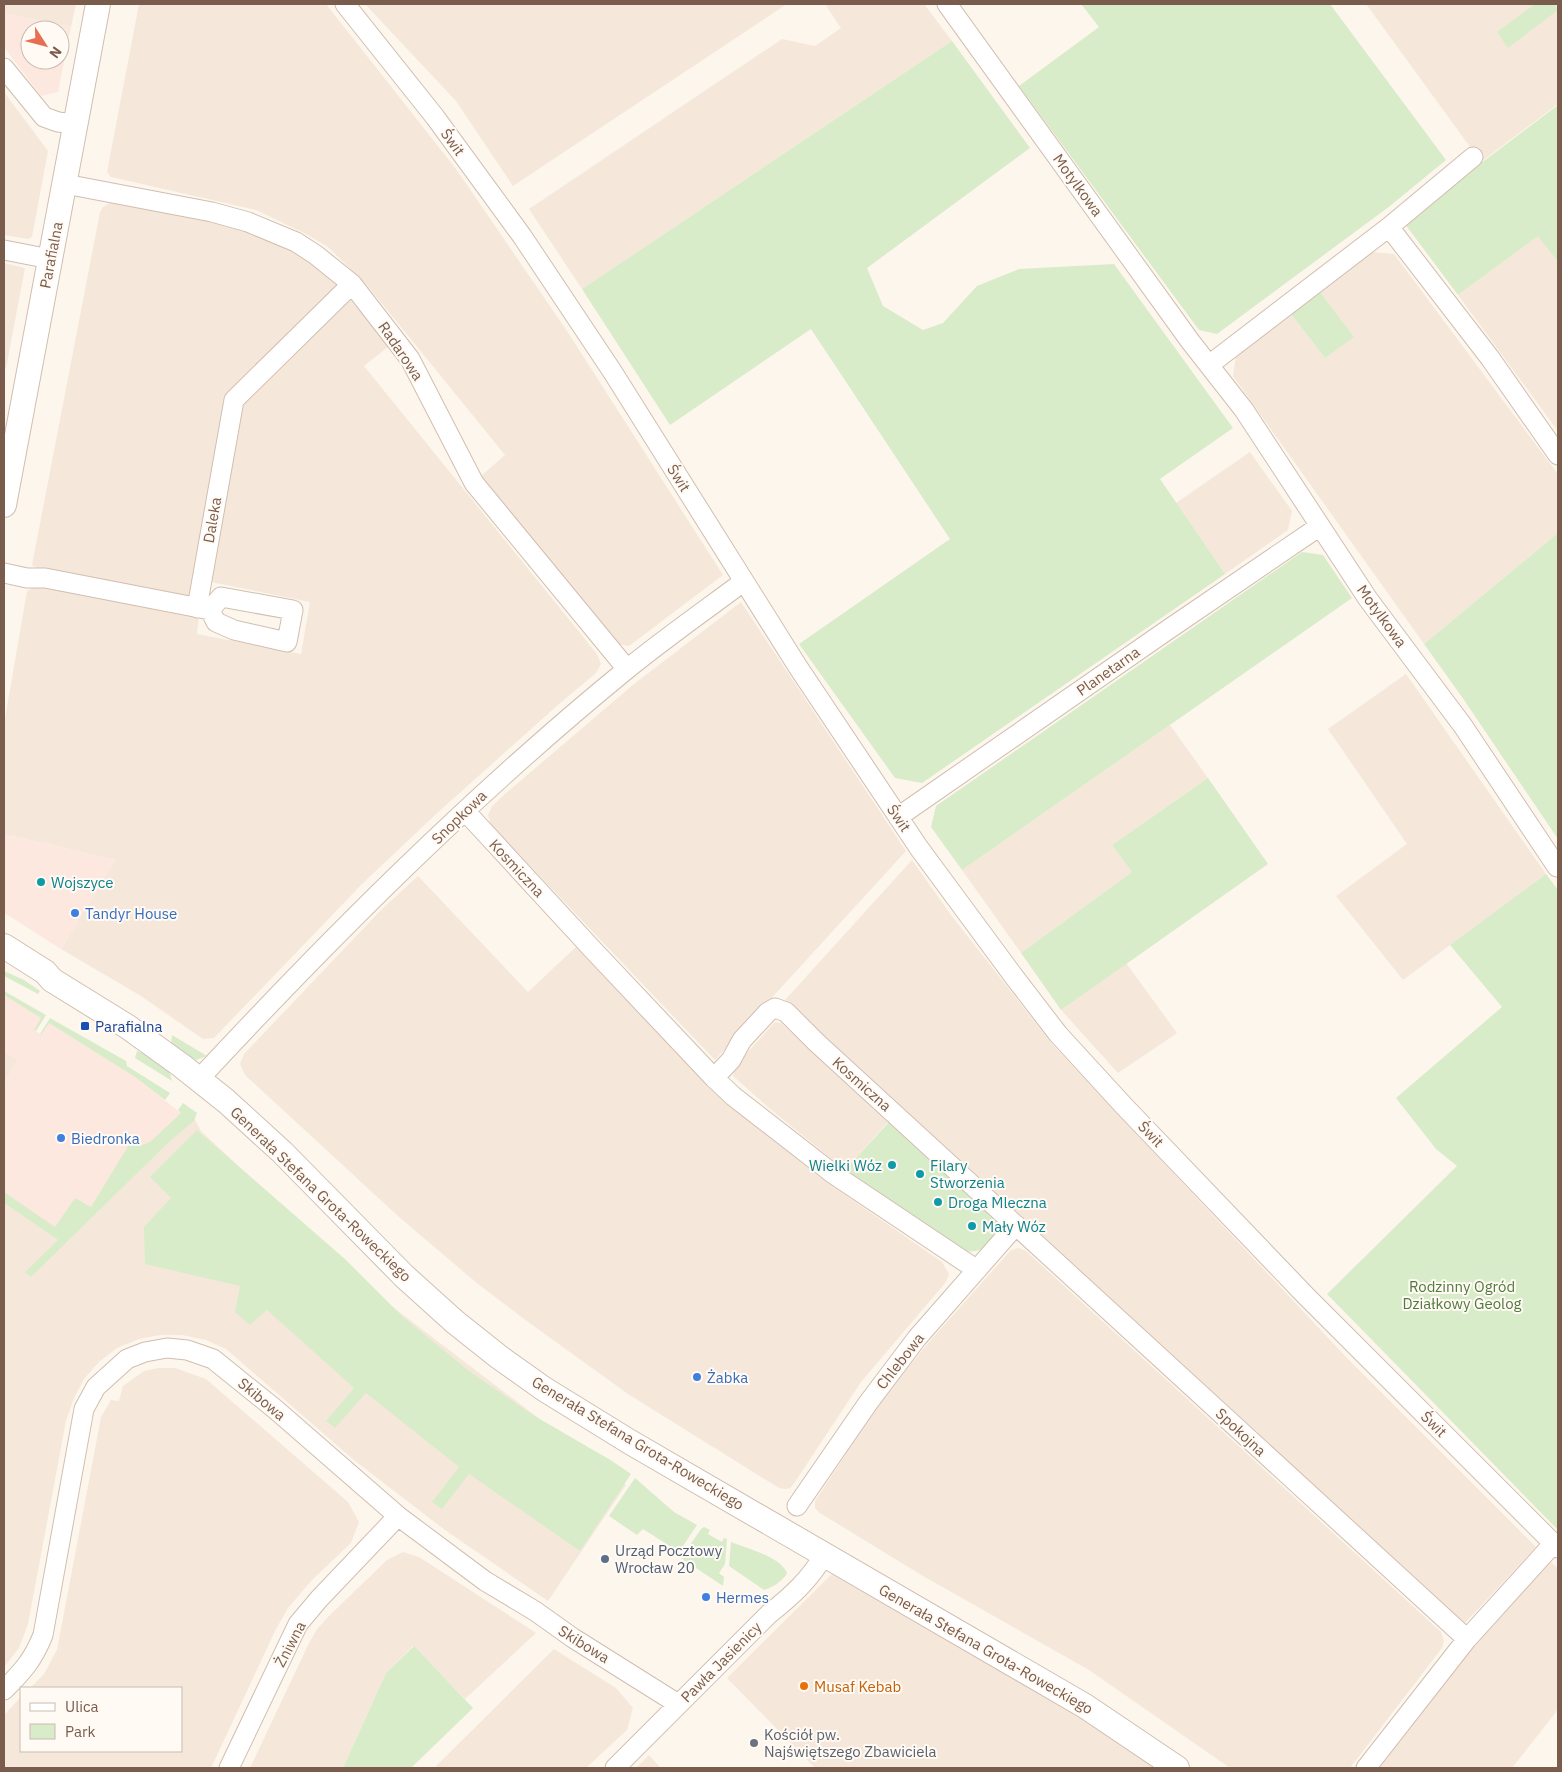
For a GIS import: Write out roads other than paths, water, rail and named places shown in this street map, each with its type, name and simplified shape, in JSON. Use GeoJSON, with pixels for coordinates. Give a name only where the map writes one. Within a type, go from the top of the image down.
{"type":"FeatureCollection","features":[{"type":"Feature","properties":{"kind":"street","name":"Parafialna"},"geometry":{"type":"LineString","coordinates":[[4,505],[98,4]]}},
{"type":"Feature","properties":{"kind":"street","name":"Świt"},"geometry":{"type":"LineString","coordinates":[[345,4],[435,118],[539,260],[612,371],[743,582],[898,817],[1009,971],[1058,1034],[1124,1106],[1306,1296],[1556,1546]]}},
{"type":"Feature","properties":{"kind":"street","name":"Motylkowa"},"geometry":{"type":"LineString","coordinates":[[947,4],[1190,341],[1244,410],[1368,599],[1463,726],[1557,867]]}},
{"type":"Feature","properties":{"kind":"street"},"geometry":{"type":"LineString","coordinates":[[4,68],[44,117],[58,122],[76,124]]}},
{"type":"Feature","properties":{"kind":"street"},"geometry":{"type":"LineString","coordinates":[[1209,365],[1388,227],[1473,158]]}},
{"type":"Feature","properties":{"kind":"street","name":"Radarowa"},"geometry":{"type":"LineString","coordinates":[[65,184],[212,212],[248,222],[296,242],[316,255],[349,288],[410,359],[474,482],[627,669]]}},
{"type":"Feature","properties":{"kind":"street"},"geometry":{"type":"LineString","coordinates":[[1388,227],[1490,358],[1558,455]]}},
{"type":"Feature","properties":{"kind":"street"},"geometry":{"type":"LineString","coordinates":[[4,250],[50,259]]}},
{"type":"Feature","properties":{"kind":"street","name":"Daleka"},"geometry":{"type":"LineString","coordinates":[[204,609],[234,400],[349,288]]}},
{"type":"Feature","properties":{"kind":"street","name":"Planetarna"},"geometry":{"type":"LineString","coordinates":[[898,817],[1320,526]]}},
{"type":"Feature","properties":{"kind":"street"},"geometry":{"type":"LineString","coordinates":[[4,573],[27,578],[45,578],[204,609],[216,622],[234,630],[287,642],[293,610],[221,597],[204,609]]}},
{"type":"Feature","properties":{"kind":"street","name":"Snopkowa"},"geometry":{"type":"LineString","coordinates":[[199,1079],[321,950],[464,810],[518,761],[627,669],[743,582]]}},
{"type":"Feature","properties":{"kind":"street","name":"Kosmiczna"},"geometry":{"type":"LineString","coordinates":[[464,810],[594,951],[714,1078],[734,1096],[832,1173],[977,1270]]}},
{"type":"Feature","properties":{"kind":"street","name":"Generała Stefana Grota-Roweckiego"},"geometry":{"type":"LineString","coordinates":[[4,946],[45,972],[52,980],[128,1027],[226,1101],[282,1152],[404,1276],[455,1322],[499,1357],[580,1412],[1085,1706],[1177,1768]]}},
{"type":"Feature","properties":{"kind":"street","name":"Generała Stefana Grota-Roweckiego"},"geometry":{"type":"LineString","coordinates":[[4,962],[40,978],[52,980]]}},
{"type":"Feature","properties":{"kind":"street","name":"Kosmiczna"},"geometry":{"type":"LineString","coordinates":[[714,1078],[731,1060],[742,1040],[768,1012],[775,1008],[786,1012],[816,1042],[1016,1225]]}},
{"type":"Feature","properties":{"kind":"street","name":"Chlebowa"},"geometry":{"type":"LineString","coordinates":[[797,1506],[868,1403],[917,1338],[1016,1225]]}},
{"type":"Feature","properties":{"kind":"street","name":"Spokojna"},"geometry":{"type":"LineString","coordinates":[[1016,1225],[1467,1639]]}},
{"type":"Feature","properties":{"kind":"street","name":"Skibowa"},"geometry":{"type":"LineString","coordinates":[[4,1690],[16,1679],[34,1655],[42,1634],[84,1409],[96,1388],[127,1359],[145,1352],[167,1348],[187,1350],[214,1359],[275,1409],[398,1516],[485,1581],[535,1611],[573,1638],[678,1704]]}},
{"type":"Feature","properties":{"kind":"street","name":"Żniwna"},"geometry":{"type":"LineString","coordinates":[[229,1768],[298,1624],[319,1599],[398,1516]]}},
{"type":"Feature","properties":{"kind":"street"},"geometry":{"type":"LineString","coordinates":[[1366,1768],[1467,1639],[1556,1546]]}},
{"type":"Feature","properties":{"kind":"street","name":"Pawła Jasienicy"},"geometry":{"type":"LineString","coordinates":[[614,1768],[769,1614],[796,1592],[813,1574],[825,1554]]}},
{"type":"Feature","properties":{"kind":"place","name":"Wojszyce"},"geometry":{"type":"Point","coordinates":[41,882]}},
{"type":"Feature","properties":{"kind":"place","name":"Tandyr House"},"geometry":{"type":"Point","coordinates":[75,913]}},
{"type":"Feature","properties":{"kind":"place","name":"Parafialna"},"geometry":{"type":"Point","coordinates":[85,1026]}},
{"type":"Feature","properties":{"kind":"place","name":"Biedronka"},"geometry":{"type":"Point","coordinates":[61,1138]}},
{"type":"Feature","properties":{"kind":"place","name":"Wielki Wóz"},"geometry":{"type":"Point","coordinates":[892,1165]}},
{"type":"Feature","properties":{"kind":"place","name":"Filary Stworzenia"},"geometry":{"type":"Point","coordinates":[920,1174]}},
{"type":"Feature","properties":{"kind":"place","name":"Droga Mleczna"},"geometry":{"type":"Point","coordinates":[938,1202]}},
{"type":"Feature","properties":{"kind":"place","name":"Mały Wóz"},"geometry":{"type":"Point","coordinates":[972,1226]}},
{"type":"Feature","properties":{"kind":"place","name":"Żabka"},"geometry":{"type":"Point","coordinates":[697,1377]}},
{"type":"Feature","properties":{"kind":"place","name":"Urząd Pocztowy Wrocław 20"},"geometry":{"type":"Point","coordinates":[605,1559]}},
{"type":"Feature","properties":{"kind":"place","name":"Hermes"},"geometry":{"type":"Point","coordinates":[706,1597]}},
{"type":"Feature","properties":{"kind":"place","name":"Musaf Kebab"},"geometry":{"type":"Point","coordinates":[804,1686]}},
{"type":"Feature","properties":{"kind":"place","name":"Kościół pw. Najświętszego Zbawiciela"},"geometry":{"type":"Point","coordinates":[754,1743]}},
{"type":"Feature","properties":{"kind":"park label","name":"Rodzinny Ogród Działkowy Geolog"},"geometry":{"type":"Point","coordinates":[1462,1294]}}]}
